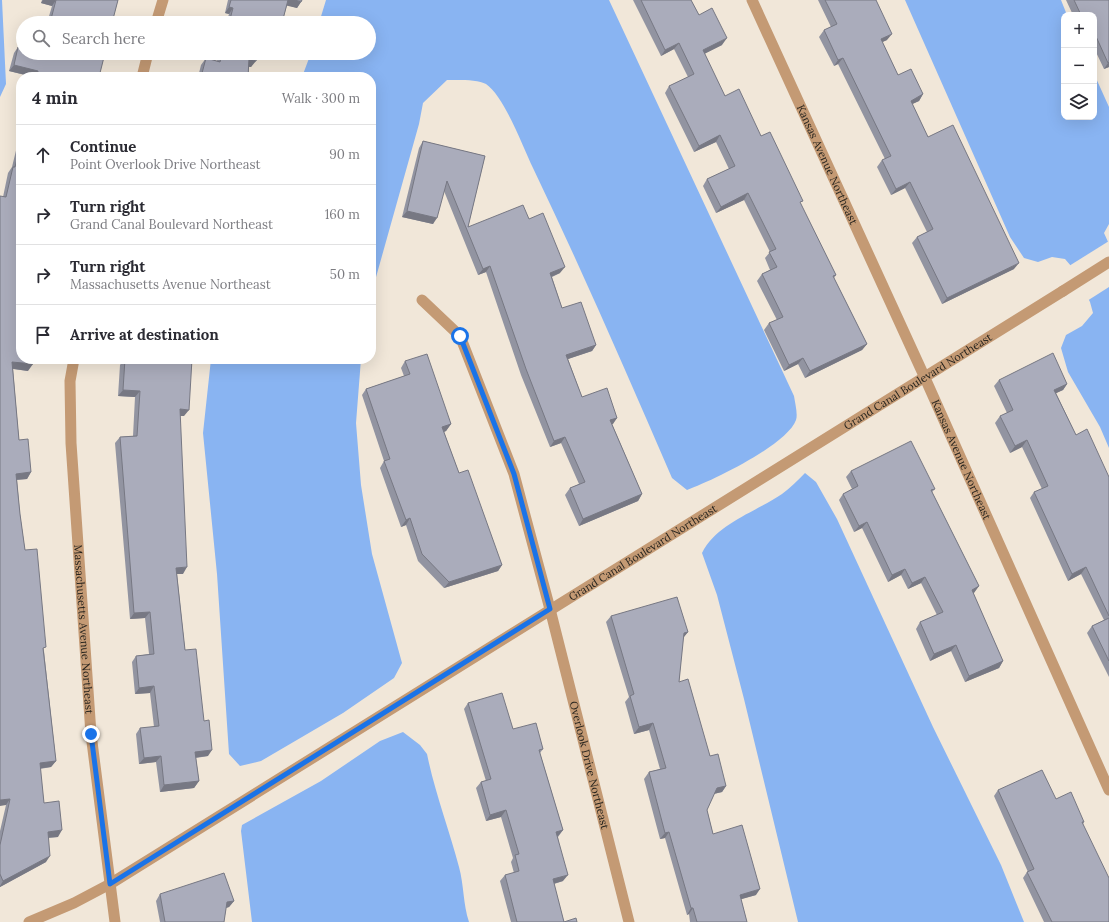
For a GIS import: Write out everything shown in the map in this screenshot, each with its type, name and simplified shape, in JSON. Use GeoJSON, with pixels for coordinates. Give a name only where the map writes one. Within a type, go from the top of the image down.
{"type":"FeatureCollection","features":[{"type":"Feature","properties":{"kind":"street"},"geometry":{"type":"LineString","coordinates":[[158,16],[163,0]]}},
{"type":"Feature","properties":{"kind":"street","name":"Kansas Avenue Northeast"},"geometry":{"type":"LineString","coordinates":[[752,0],[925,378],[1109,790]]}},
{"type":"Feature","properties":{"kind":"street"},"geometry":{"type":"LineString","coordinates":[[143,72],[146,60]]}},
{"type":"Feature","properties":{"kind":"street","name":"Grand Canal Boulevard Northeast"},"geometry":{"type":"LineString","coordinates":[[29,922],[74,903],[110,884],[550,609],[925,378],[1109,262]]}},
{"type":"Feature","properties":{"kind":"street","name":"Overlook Drive Northeast"},"geometry":{"type":"LineString","coordinates":[[422,300],[460,336],[514,474],[630,922]]}},
{"type":"Feature","properties":{"kind":"street","name":"Massachusetts Avenue Northeast"},"geometry":{"type":"LineString","coordinates":[[73,364],[70,381],[72,459],[91,734],[115,922]]}},
{"type":"Feature","properties":{"kind":"water"},"geometry":{"type":"Polygon","coordinates":[[[0,0],[2,0],[6,84],[0,97],[0,0]]]}},
{"type":"Feature","properties":{"kind":"water"},"geometry":{"type":"Polygon","coordinates":[[[326,0],[609,0],[794,396],[797,418],[790,430],[779,440],[748,461],[713,479],[687,490],[672,478],[587,283],[506,110],[493,90],[482,82],[447,80],[423,103],[419,124],[376,277],[376,72],[304,72],[308,60],[376,60],[376,16],[321,16],[326,0]]]}},
{"type":"Feature","properties":{"kind":"water"},"geometry":{"type":"Polygon","coordinates":[[[905,0],[1061,0],[1066,12],[1061,12],[1061,120],[1097,120],[1097,80],[1109,107],[1109,224],[1104,233],[1109,244],[1109,448],[1100,427],[1068,372],[1061,348],[1066,335],[1082,326],[1093,313],[1090,302],[1071,266],[1065,259],[1052,257],[1038,262],[1024,258],[1010,237],[905,0]]]}},
{"type":"Feature","properties":{"kind":"water"},"geometry":{"type":"Polygon","coordinates":[[[210,364],[361,364],[356,423],[361,485],[372,554],[402,663],[394,678],[343,713],[261,761],[240,766],[229,754],[217,574],[203,433],[210,364]]]}},
{"type":"Feature","properties":{"kind":"water"},"geometry":{"type":"Polygon","coordinates":[[[805,473],[816,482],[837,519],[933,727],[1001,865],[1024,922],[798,922],[744,699],[717,595],[702,553],[717,534],[727,526],[782,494],[805,473]]]}},
{"type":"Feature","properties":{"kind":"water"},"geometry":{"type":"Polygon","coordinates":[[[403,732],[420,745],[427,754],[459,867],[469,922],[252,922],[241,831],[242,825],[321,781],[380,741],[403,732]]]}},
{"type":"Feature","properties":{"kind":"pier"},"geometry":{"type":"Polygon","coordinates":[[[1109,241],[1109,287],[1087,301],[1069,266],[1109,241]]]}},
{"type":"Feature","properties":{"kind":"building"},"geometry":{"type":"Polygon","coordinates":[[[56,0],[118,0],[114,16],[52,16],[56,0]]]}},
{"type":"Feature","properties":{"kind":"building"},"geometry":{"type":"Polygon","coordinates":[[[231,0],[288,0],[284,16],[231,16],[233,8],[229,7],[231,0]]]}},
{"type":"Feature","properties":{"kind":"building"},"geometry":{"type":"Polygon","coordinates":[[[641,0],[691,0],[699,15],[712,8],[727,38],[703,50],[725,96],[739,89],[761,136],[770,132],[803,201],[800,202],[836,275],[833,276],[867,344],[810,371],[803,358],[789,365],[769,323],[783,317],[762,274],[777,267],[769,252],[776,249],[748,193],[721,207],[707,179],[735,166],[720,135],[699,146],[669,86],[694,74],[679,43],[665,50],[641,0]]]}},
{"type":"Feature","properties":{"kind":"building"},"geometry":{"type":"Polygon","coordinates":[[[825,0],[876,0],[892,34],[881,39],[898,75],[911,69],[923,94],[911,101],[928,137],[953,125],[1019,263],[947,298],[917,237],[933,229],[910,182],[896,189],[882,160],[891,156],[843,58],[838,60],[824,30],[837,24],[825,0]]]}},
{"type":"Feature","properties":{"kind":"building"},"geometry":{"type":"Polygon","coordinates":[[[1074,0],[1109,0],[1108,63],[1097,39],[1097,12],[1080,12],[1074,0]]]}},
{"type":"Feature","properties":{"kind":"building"},"geometry":{"type":"Polygon","coordinates":[[[16,56],[16,60],[103,60],[100,72],[38,72],[14,65],[16,56]]]}},
{"type":"Feature","properties":{"kind":"building"},"geometry":{"type":"Polygon","coordinates":[[[205,60],[220,62],[220,60],[249,60],[248,72],[202,72],[205,60]]]}},
{"type":"Feature","properties":{"kind":"building"},"geometry":{"type":"Polygon","coordinates":[[[423,141],[485,156],[468,227],[523,205],[529,219],[543,213],[565,267],[550,273],[562,308],[581,302],[596,345],[566,355],[582,397],[607,388],[617,418],[610,420],[642,494],[583,519],[570,488],[585,482],[565,437],[554,441],[526,369],[490,266],[483,269],[447,181],[437,218],[407,211],[423,141]]]}},
{"type":"Feature","properties":{"kind":"building"},"geometry":{"type":"Polygon","coordinates":[[[16,163],[16,362],[12,362],[19,440],[28,439],[31,472],[16,474],[25,550],[37,549],[46,647],[43,648],[56,761],[40,763],[44,803],[59,801],[62,830],[48,832],[50,856],[3,881],[0,874],[0,845],[10,799],[0,800],[0,196],[6,197],[13,167],[15,167],[16,163]]]}},
{"type":"Feature","properties":{"kind":"building"},"geometry":{"type":"Polygon","coordinates":[[[1053,353],[1067,384],[1054,390],[1076,435],[1087,429],[1109,477],[1109,616],[1086,567],[1072,574],[1034,492],[1048,486],[1027,440],[1015,446],[1000,416],[1013,410],[999,380],[1053,353]]]}},
{"type":"Feature","properties":{"kind":"building"},"geometry":{"type":"Polygon","coordinates":[[[427,354],[451,424],[442,427],[459,473],[468,470],[502,565],[449,582],[422,554],[410,518],[406,520],[384,461],[390,459],[366,389],[410,374],[405,361],[427,354]]]}},
{"type":"Feature","properties":{"kind":"building"},"geometry":{"type":"Polygon","coordinates":[[[125,364],[192,364],[189,410],[180,409],[187,567],[176,568],[185,650],[196,649],[204,721],[209,720],[212,750],[195,752],[199,781],[164,785],[161,756],[144,758],[140,728],[159,726],[154,686],[139,688],[136,656],[154,654],[150,612],[134,613],[120,437],[137,436],[140,391],[123,390],[125,364]]]}},
{"type":"Feature","properties":{"kind":"building"},"geometry":{"type":"Polygon","coordinates":[[[911,441],[935,489],[931,490],[979,586],[972,590],[1003,661],[969,676],[956,645],[934,654],[920,622],[943,612],[925,577],[912,583],[905,569],[892,575],[867,522],[859,526],[843,494],[858,486],[851,471],[911,441]]]}},
{"type":"Feature","properties":{"kind":"building"},"geometry":{"type":"Polygon","coordinates":[[[677,597],[688,632],[684,633],[679,682],[688,679],[710,756],[718,754],[726,786],[717,788],[707,810],[713,834],[742,825],[760,889],[740,895],[747,922],[697,922],[693,908],[691,908],[669,832],[665,833],[649,772],[666,768],[653,723],[639,727],[630,696],[634,694],[611,616],[677,597]]]}},
{"type":"Feature","properties":{"kind":"building"},"geometry":{"type":"Polygon","coordinates":[[[1109,618],[1109,661],[1092,626],[1109,618]]]}},
{"type":"Feature","properties":{"kind":"building"},"geometry":{"type":"Polygon","coordinates":[[[502,693],[513,729],[536,723],[543,749],[539,750],[563,830],[556,832],[568,875],[553,879],[564,922],[517,922],[505,875],[519,871],[515,855],[519,854],[506,810],[490,815],[481,782],[491,779],[468,703],[502,693]]]}},
{"type":"Feature","properties":{"kind":"building"},"geometry":{"type":"Polygon","coordinates":[[[1042,770],[1056,799],[1071,792],[1084,822],[1082,822],[1109,878],[1109,922],[1052,922],[1027,872],[1034,869],[998,790],[1042,770]]]}},
{"type":"Feature","properties":{"kind":"building"},"geometry":{"type":"Polygon","coordinates":[[[224,873],[234,901],[227,902],[224,922],[165,922],[160,894],[224,873]]]}},
{"type":"Feature","properties":{"kind":"building"},"geometry":{"type":"Polygon","coordinates":[[[576,918],[577,922],[564,922],[576,918]]]}},
{"type":"Feature","properties":{"kind":"route"},"geometry":{"type":"LineString","coordinates":[[91,734],[110,884],[550,609],[514,474],[460,336]]}}]}
